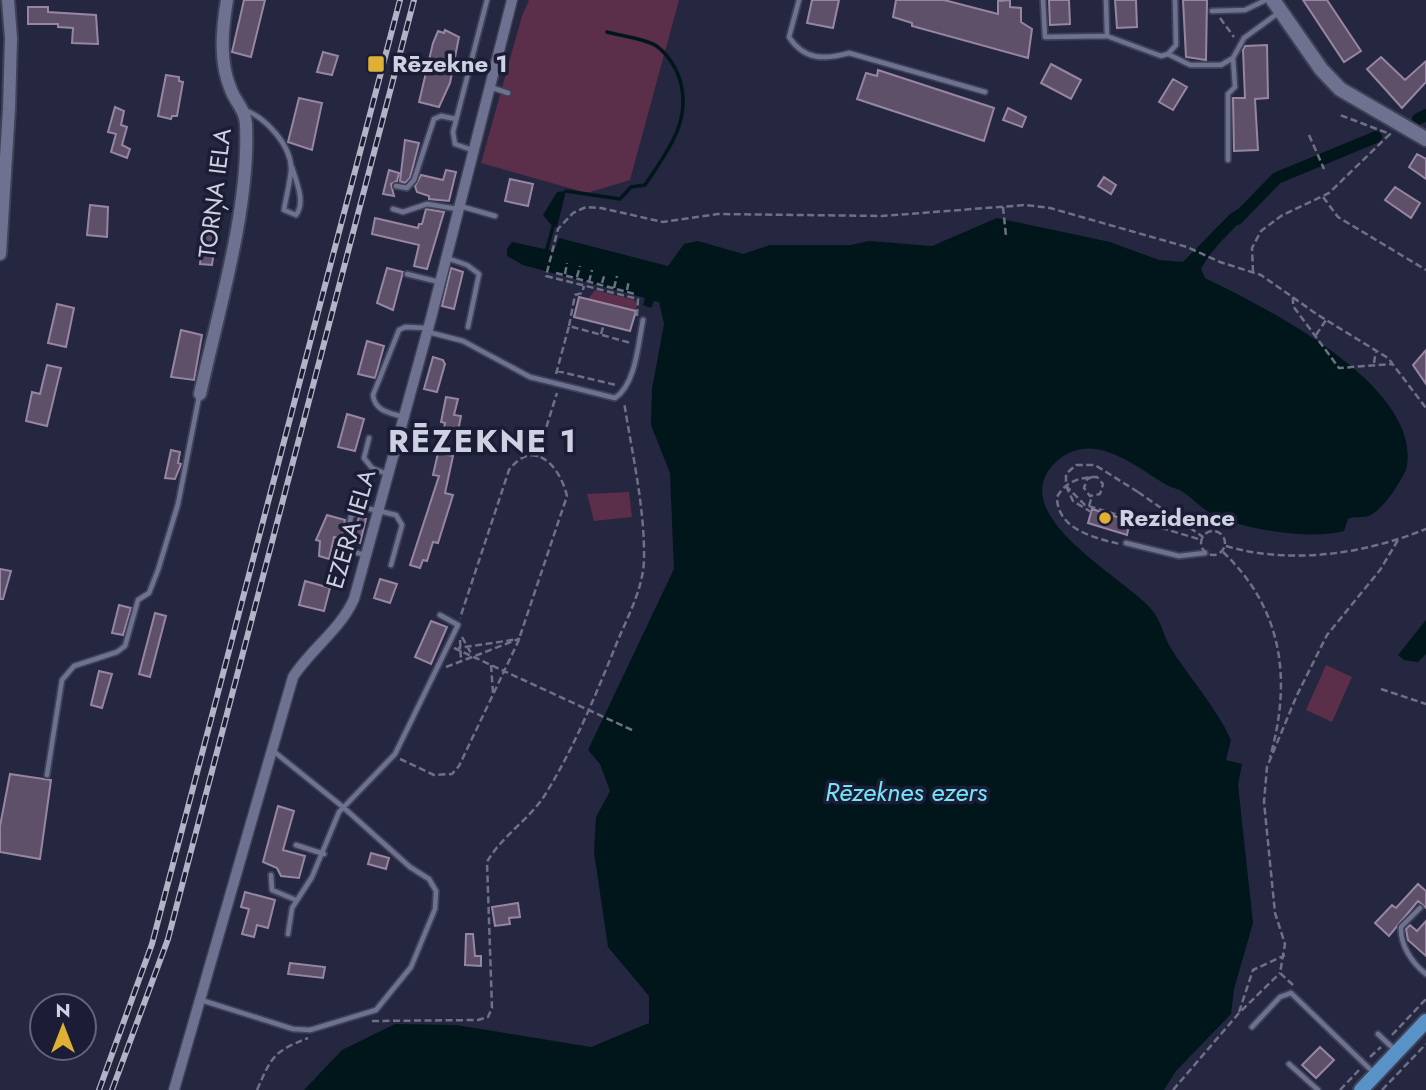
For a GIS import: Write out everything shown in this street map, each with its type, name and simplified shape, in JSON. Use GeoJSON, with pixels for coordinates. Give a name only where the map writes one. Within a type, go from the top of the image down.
{"type":"FeatureCollection","features":[{"type":"Feature","properties":{"kind":"main road"},"geometry":{"type":"LineString","coordinates":[[1277,6],[1321,69],[1340,89],[1426,139]]}},
{"type":"Feature","properties":{"kind":"main road"},"geometry":{"type":"LineString","coordinates":[[1361,1090],[1426,1021]]}},
{"type":"Feature","properties":{"kind":"street"},"geometry":{"type":"LineString","coordinates":[[0,254],[9,109],[11,38],[8,0]]}},
{"type":"Feature","properties":{"kind":"street","name":"TORŅA IELA"},"geometry":{"type":"LineString","coordinates":[[200,394],[236,223],[244,160],[244,110],[231,92],[223,52],[227,0]]}},
{"type":"Feature","properties":{"kind":"street","name":"EZERA IELA"},"geometry":{"type":"LineString","coordinates":[[174,1090],[293,677],[303,662],[348,613],[366,555],[428,330],[512,0]]}},
{"type":"Feature","properties":{"kind":"lane"},"geometry":{"type":"LineString","coordinates":[[472,150],[455,144],[453,139],[487,0]]}},
{"type":"Feature","properties":{"kind":"lane"},"geometry":{"type":"LineString","coordinates":[[799,0],[789,37],[807,56],[831,58],[849,53],[985,92]]}},
{"type":"Feature","properties":{"kind":"lane"},"geometry":{"type":"LineString","coordinates":[[1043,0],[1045,37],[1107,36],[1161,56],[1168,54],[1176,45],[1174,0]]}},
{"type":"Feature","properties":{"kind":"lane"},"geometry":{"type":"LineString","coordinates":[[1107,0],[1107,36]]}},
{"type":"Feature","properties":{"kind":"lane"},"geometry":{"type":"LineString","coordinates":[[1212,11],[1245,10],[1266,0]]}},
{"type":"Feature","properties":{"kind":"lane"},"geometry":{"type":"LineString","coordinates":[[1228,160],[1228,94],[1235,88],[1233,58],[1240,44],[1277,6]]}},
{"type":"Feature","properties":{"kind":"lane"},"geometry":{"type":"LineString","coordinates":[[1168,54],[1190,65],[1221,65],[1233,58]]}},
{"type":"Feature","properties":{"kind":"lane"},"geometry":{"type":"LineString","coordinates":[[489,87],[508,93]]}},
{"type":"Feature","properties":{"kind":"lane"},"geometry":{"type":"LineString","coordinates":[[244,110],[268,123],[292,167],[299,191],[300,210],[296,215],[284,210],[292,167]]}},
{"type":"Feature","properties":{"kind":"lane"},"geometry":{"type":"LineString","coordinates":[[396,186],[407,188],[414,180],[434,119],[441,116],[456,120]]}},
{"type":"Feature","properties":{"kind":"lane"},"geometry":{"type":"LineString","coordinates":[[393,209],[403,212],[427,204],[458,207],[495,216]]}},
{"type":"Feature","properties":{"kind":"lane"},"geometry":{"type":"LineString","coordinates":[[446,258],[467,265],[479,274],[468,327]]}},
{"type":"Feature","properties":{"kind":"lane"},"geometry":{"type":"LineString","coordinates":[[407,274],[440,283]]}},
{"type":"Feature","properties":{"kind":"lane"},"geometry":{"type":"LineString","coordinates":[[404,417],[383,411],[374,402],[373,395],[399,330],[414,326],[463,341],[530,377],[615,398],[623,393],[631,373],[643,320]]}},
{"type":"Feature","properties":{"kind":"lane"},"geometry":{"type":"LineString","coordinates":[[47,775],[62,680],[66,672],[74,666],[117,652],[125,646],[138,600],[149,593],[178,504],[200,394]]}},
{"type":"Feature","properties":{"kind":"lane"},"geometry":{"type":"LineString","coordinates":[[369,438],[363,458],[372,468],[388,474]]}},
{"type":"Feature","properties":{"kind":"lane"},"geometry":{"type":"LineString","coordinates":[[366,555],[354,552],[346,544],[351,516],[366,508],[396,515],[402,525],[391,565]]}},
{"type":"Feature","properties":{"kind":"lane"},"geometry":{"type":"LineString","coordinates":[[1126,543],[1179,556],[1205,553]]}},
{"type":"Feature","properties":{"kind":"lane"},"geometry":{"type":"LineString","coordinates":[[288,934],[296,900],[324,854],[343,807],[395,754],[449,645],[458,625],[440,615]]}},
{"type":"Feature","properties":{"kind":"lane"},"geometry":{"type":"LineString","coordinates":[[201,1000],[293,1029],[310,1030],[376,1010],[399,985],[429,929],[435,909],[436,891],[429,879],[410,867],[343,807],[271,750]]}},
{"type":"Feature","properties":{"kind":"lane"},"geometry":{"type":"LineString","coordinates":[[296,845],[324,854]]}},
{"type":"Feature","properties":{"kind":"lane"},"geometry":{"type":"LineString","coordinates":[[271,875],[272,890],[296,900]]}},
{"type":"Feature","properties":{"kind":"lane"},"geometry":{"type":"LineString","coordinates":[[1420,908],[1401,927],[1401,936],[1410,956],[1426,974]]}},
{"type":"Feature","properties":{"kind":"lane"},"geometry":{"type":"LineString","coordinates":[[1252,1027],[1280,997],[1291,993],[1376,1074]]}},
{"type":"Feature","properties":{"kind":"lane"},"geometry":{"type":"LineString","coordinates":[[1378,1034],[1397,1052]]}},
{"type":"Feature","properties":{"kind":"lane"},"geometry":{"type":"LineString","coordinates":[[1289,1064],[1318,1090]]}},
{"type":"Feature","properties":{"kind":"path"},"geometry":{"type":"LineString","coordinates":[[1220,11],[1220,22],[1240,44]]}},
{"type":"Feature","properties":{"kind":"path"},"geometry":{"type":"LineString","coordinates":[[1254,272],[1252,247],[1261,231],[1281,216],[1323,197],[1378,149],[1390,134],[1340,115]]}},
{"type":"Feature","properties":{"kind":"path"},"geometry":{"type":"LineString","coordinates":[[1309,135],[1324,169]]}},
{"type":"Feature","properties":{"kind":"path"},"geometry":{"type":"LineString","coordinates":[[1323,197],[1338,217],[1426,270]]}},
{"type":"Feature","properties":{"kind":"path"},"geometry":{"type":"LineString","coordinates":[[1003,206],[1006,236]]}},
{"type":"Feature","properties":{"kind":"path"},"geometry":{"type":"LineString","coordinates":[[643,320],[636,318],[638,299],[546,276],[558,229],[573,214],[586,207],[601,208],[663,222],[718,214],[910,215],[1003,206],[1049,208],[1187,247],[1220,262],[1254,272],[1394,364],[1426,408]]}},
{"type":"Feature","properties":{"kind":"path"},"geometry":{"type":"LineString","coordinates":[[565,275],[568,263]]}},
{"type":"Feature","properties":{"kind":"path"},"geometry":{"type":"LineString","coordinates":[[577,278],[580,267]]}},
{"type":"Feature","properties":{"kind":"path"},"geometry":{"type":"LineString","coordinates":[[589,282],[592,270]]}},
{"type":"Feature","properties":{"kind":"path"},"geometry":{"type":"LineString","coordinates":[[556,273],[635,294]]}},
{"type":"Feature","properties":{"kind":"path"},"geometry":{"type":"LineString","coordinates":[[601,285],[605,273]]}},
{"type":"Feature","properties":{"kind":"path"},"geometry":{"type":"LineString","coordinates":[[614,288],[617,276]]}},
{"type":"Feature","properties":{"kind":"path"},"geometry":{"type":"LineString","coordinates":[[626,291],[629,279]]}},
{"type":"Feature","properties":{"kind":"path"},"geometry":{"type":"LineString","coordinates":[[552,384],[575,295],[582,293],[584,285]]}},
{"type":"Feature","properties":{"kind":"path"},"geometry":{"type":"LineString","coordinates":[[1293,297],[1293,306],[1339,368],[1374,363],[1390,366],[1394,364]]}},
{"type":"Feature","properties":{"kind":"path"},"geometry":{"type":"LineString","coordinates":[[1316,335],[1326,320]]}},
{"type":"Feature","properties":{"kind":"path"},"geometry":{"type":"LineString","coordinates":[[601,334],[604,324]]}},
{"type":"Feature","properties":{"kind":"path"},"geometry":{"type":"LineString","coordinates":[[569,326],[631,342],[628,353]]}},
{"type":"Feature","properties":{"kind":"path"},"geometry":{"type":"LineString","coordinates":[[1374,363],[1376,350]]}},
{"type":"Feature","properties":{"kind":"path"},"geometry":{"type":"LineString","coordinates":[[557,371],[614,386],[619,381]]}},
{"type":"Feature","properties":{"kind":"path"},"geometry":{"type":"LineString","coordinates":[[537,457],[559,386]]}},
{"type":"Feature","properties":{"kind":"path"},"geometry":{"type":"LineString","coordinates":[[371,1021],[478,1020],[488,1017],[491,999],[486,882],[488,862],[493,851],[541,800],[589,711],[641,583],[644,558],[641,519],[623,393]]}},
{"type":"Feature","properties":{"kind":"path"},"geometry":{"type":"LineString","coordinates":[[395,754],[403,762],[434,775],[452,774],[459,765],[519,639],[567,496],[564,482],[554,466],[526,454],[517,459],[509,470],[460,618]]}},
{"type":"Feature","properties":{"kind":"path"},"geometry":{"type":"LineString","coordinates":[[1091,512],[1073,501],[1066,485],[1066,474],[1072,467],[1087,463],[1106,469],[1203,537]]}},
{"type":"Feature","properties":{"kind":"path"},"geometry":{"type":"LineString","coordinates":[[1092,477],[1084,483],[1084,488],[1092,496]]}},
{"type":"Feature","properties":{"kind":"path"},"geometry":{"type":"LineString","coordinates":[[1092,496],[1100,494],[1103,484],[1097,477],[1062,488],[1057,497],[1060,512],[1080,531],[1119,544],[1126,543]]}},
{"type":"Feature","properties":{"kind":"path"},"geometry":{"type":"LineString","coordinates":[[1066,485],[1075,497],[1089,506],[1198,539],[1216,531],[1224,537],[1226,546],[1223,552],[1246,578],[1274,628],[1281,667],[1281,704],[1264,794],[1275,913],[1285,944],[1285,955],[1280,972],[1239,1013],[1173,1090]]}},
{"type":"Feature","properties":{"kind":"path"},"geometry":{"type":"LineString","coordinates":[[1089,506],[1092,496]]}},
{"type":"Feature","properties":{"kind":"path"},"geometry":{"type":"LineString","coordinates":[[1226,546],[1275,553],[1320,555],[1366,549],[1426,529]]}},
{"type":"Feature","properties":{"kind":"path"},"geometry":{"type":"LineString","coordinates":[[1268,767],[1302,684],[1327,635],[1380,570],[1398,540]]}},
{"type":"Feature","properties":{"kind":"path"},"geometry":{"type":"LineString","coordinates":[[461,661],[460,634],[473,656]]}},
{"type":"Feature","properties":{"kind":"path"},"geometry":{"type":"LineString","coordinates":[[461,649],[519,639]]}},
{"type":"Feature","properties":{"kind":"path"},"geometry":{"type":"LineString","coordinates":[[436,670],[519,639]]}},
{"type":"Feature","properties":{"kind":"path"},"geometry":{"type":"LineString","coordinates":[[449,645],[632,730]]}},
{"type":"Feature","properties":{"kind":"path"},"geometry":{"type":"LineString","coordinates":[[491,665],[493,694]]}},
{"type":"Feature","properties":{"kind":"path"},"geometry":{"type":"LineString","coordinates":[[1381,689],[1426,704]]}},
{"type":"Feature","properties":{"kind":"path"},"geometry":{"type":"LineString","coordinates":[[1239,1013],[1253,970],[1285,955]]}},
{"type":"Feature","properties":{"kind":"path"},"geometry":{"type":"LineString","coordinates":[[1280,972],[1298,989]]}},
{"type":"Feature","properties":{"kind":"path"},"geometry":{"type":"LineString","coordinates":[[257,1090],[271,1058],[288,1046],[313,1037]]}},
{"type":"Feature","properties":{"kind":"path"},"geometry":{"type":"LineString","coordinates":[[1382,1090],[1426,1044]]}},
{"type":"Feature","properties":{"kind":"shaded area"},"geometry":{"type":"Polygon","coordinates":[[[529,0],[679,0],[630,180],[587,193],[481,163],[522,16],[529,0]]]}},
{"type":"Feature","properties":{"kind":"shaded area"},"geometry":{"type":"Polygon","coordinates":[[[595,290],[634,300],[637,304],[636,311],[588,299],[595,290]]]}},
{"type":"Feature","properties":{"kind":"shaded area"},"geometry":{"type":"Polygon","coordinates":[[[629,492],[632,517],[594,521],[587,494],[629,492]]]}},
{"type":"Feature","properties":{"kind":"shaded area"},"geometry":{"type":"Polygon","coordinates":[[[1326,665],[1352,677],[1332,722],[1306,710],[1326,665]]]}},
{"type":"Feature","properties":{"kind":"water"},"geometry":{"type":"Polygon","coordinates":[[[566,191],[557,227],[553,227],[543,215],[557,192],[566,191]]]}},
{"type":"Feature","properties":{"kind":"water","name":"Rēzeknes ezers"},"geometry":{"type":"Polygon","coordinates":[[[1245,205],[1250,208],[1201,269],[1205,278],[1299,329],[1334,353],[1366,380],[1391,408],[1405,439],[1406,470],[1380,508],[1367,517],[1348,519],[1344,531],[1331,534],[1279,532],[1227,520],[1209,512],[1180,490],[1126,460],[1098,449],[1070,453],[1056,462],[1043,482],[1044,503],[1055,523],[1095,563],[1154,613],[1170,647],[1231,740],[1226,760],[1242,764],[1238,785],[1253,923],[1234,989],[1231,1014],[1176,1071],[1164,1090],[304,1090],[342,1050],[395,1024],[456,1025],[591,1047],[649,1023],[649,996],[608,947],[594,852],[596,817],[610,791],[600,764],[588,750],[674,569],[670,473],[651,425],[652,389],[664,324],[659,302],[654,301],[651,308],[643,305],[645,298],[523,265],[507,256],[507,249],[512,242],[554,251],[559,238],[668,266],[684,244],[698,241],[743,254],[770,245],[851,245],[869,241],[932,246],[997,218],[1110,242],[1159,260],[1183,262],[1230,214],[1245,205]]]}},
{"type":"Feature","properties":{"kind":"water"},"geometry":{"type":"Polygon","coordinates":[[[1426,620],[1426,654],[1418,662],[1404,660],[1398,655],[1426,620]]]}},
{"type":"Feature","properties":{"kind":"building"},"geometry":{"type":"Polygon","coordinates":[[[244,0],[265,0],[251,57],[232,52],[244,0]]]}},
{"type":"Feature","properties":{"kind":"building"},"geometry":{"type":"Polygon","coordinates":[[[812,0],[839,0],[833,28],[807,23],[812,0]]]}},
{"type":"Feature","properties":{"kind":"building"},"geometry":{"type":"Polygon","coordinates":[[[896,0],[944,0],[998,14],[998,1],[1010,0],[1010,7],[1021,8],[1021,22],[1032,29],[1028,58],[912,26],[912,23],[893,17],[896,0]]]}},
{"type":"Feature","properties":{"kind":"building"},"geometry":{"type":"Polygon","coordinates":[[[1049,0],[1069,0],[1070,24],[1050,25],[1049,0]]]}},
{"type":"Feature","properties":{"kind":"building"},"geometry":{"type":"Polygon","coordinates":[[[1115,0],[1136,0],[1137,27],[1117,28],[1115,0]]]}},
{"type":"Feature","properties":{"kind":"building"},"geometry":{"type":"Polygon","coordinates":[[[1183,0],[1207,0],[1206,60],[1186,57],[1183,0]]]}},
{"type":"Feature","properties":{"kind":"building"},"geometry":{"type":"Polygon","coordinates":[[[1303,0],[1327,0],[1361,51],[1344,62],[1303,0]]]}},
{"type":"Feature","properties":{"kind":"building"},"geometry":{"type":"Polygon","coordinates":[[[28,7],[48,7],[48,12],[96,15],[98,44],[72,43],[73,28],[58,27],[58,24],[28,24],[28,7]]]}},
{"type":"Feature","properties":{"kind":"building"},"geometry":{"type":"Polygon","coordinates":[[[445,30],[459,37],[450,83],[439,107],[419,102],[433,43],[438,31],[444,33],[445,30]]]}},
{"type":"Feature","properties":{"kind":"building"},"geometry":{"type":"Polygon","coordinates":[[[1267,45],[1268,98],[1255,99],[1258,150],[1234,151],[1233,98],[1245,98],[1243,50],[1245,46],[1267,45]]]}},
{"type":"Feature","properties":{"kind":"building"},"geometry":{"type":"Polygon","coordinates":[[[323,52],[338,56],[332,75],[317,72],[323,52]]]}},
{"type":"Feature","properties":{"kind":"building"},"geometry":{"type":"Polygon","coordinates":[[[1381,57],[1405,80],[1426,61],[1426,82],[1402,108],[1367,69],[1381,57]]]}},
{"type":"Feature","properties":{"kind":"building"},"geometry":{"type":"Polygon","coordinates":[[[1051,64],[1081,80],[1071,99],[1041,83],[1051,64]]]}},
{"type":"Feature","properties":{"kind":"building"},"geometry":{"type":"Polygon","coordinates":[[[878,70],[994,108],[984,141],[857,99],[866,73],[877,76],[878,70]]]}},
{"type":"Feature","properties":{"kind":"building"},"geometry":{"type":"Polygon","coordinates":[[[166,75],[179,77],[179,81],[183,82],[177,116],[172,116],[171,119],[158,116],[166,75]]]}},
{"type":"Feature","properties":{"kind":"building"},"geometry":{"type":"Polygon","coordinates":[[[1173,79],[1187,87],[1173,110],[1159,102],[1173,79]]]}},
{"type":"Feature","properties":{"kind":"building"},"geometry":{"type":"Polygon","coordinates":[[[299,98],[322,103],[312,150],[288,142],[299,98]]]}},
{"type":"Feature","properties":{"kind":"building"},"geometry":{"type":"Polygon","coordinates":[[[115,107],[124,111],[121,125],[127,127],[122,145],[130,149],[127,158],[111,152],[116,134],[108,132],[115,107]]]}},
{"type":"Feature","properties":{"kind":"building"},"geometry":{"type":"Polygon","coordinates":[[[1008,108],[1026,117],[1022,127],[1003,120],[1008,108]]]}},
{"type":"Feature","properties":{"kind":"building"},"geometry":{"type":"Polygon","coordinates":[[[405,140],[419,143],[410,178],[405,183],[400,181],[405,140]]]}},
{"type":"Feature","properties":{"kind":"building"},"geometry":{"type":"Polygon","coordinates":[[[1417,154],[1426,159],[1426,179],[1409,167],[1417,154]]]}},
{"type":"Feature","properties":{"kind":"building"},"geometry":{"type":"Polygon","coordinates":[[[389,170],[399,173],[397,181],[391,184],[394,196],[383,194],[389,170]]]}},
{"type":"Feature","properties":{"kind":"building"},"geometry":{"type":"Polygon","coordinates":[[[446,170],[456,172],[449,201],[429,199],[429,196],[417,192],[415,186],[421,175],[443,180],[446,170]]]}},
{"type":"Feature","properties":{"kind":"building"},"geometry":{"type":"Polygon","coordinates":[[[1104,177],[1116,185],[1111,194],[1098,186],[1104,177]]]}},
{"type":"Feature","properties":{"kind":"building"},"geometry":{"type":"Polygon","coordinates":[[[510,179],[533,184],[528,206],[505,201],[510,179]]]}},
{"type":"Feature","properties":{"kind":"building"},"geometry":{"type":"Polygon","coordinates":[[[1395,187],[1420,203],[1411,218],[1385,200],[1395,187]]]}},
{"type":"Feature","properties":{"kind":"building"},"geometry":{"type":"Polygon","coordinates":[[[90,205],[108,207],[107,237],[87,235],[90,205]]]}},
{"type":"Feature","properties":{"kind":"building"},"geometry":{"type":"Polygon","coordinates":[[[426,209],[444,212],[427,269],[414,266],[419,245],[372,234],[375,218],[418,228],[419,224],[422,224],[426,209]]]}},
{"type":"Feature","properties":{"kind":"building"},"geometry":{"type":"Polygon","coordinates":[[[203,234],[216,236],[212,265],[200,264],[203,234]]]}},
{"type":"Feature","properties":{"kind":"building"},"geometry":{"type":"Polygon","coordinates":[[[387,268],[403,272],[393,310],[377,303],[387,268]]]}},
{"type":"Feature","properties":{"kind":"building"},"geometry":{"type":"Polygon","coordinates":[[[451,268],[463,272],[454,309],[442,306],[451,268]]]}},
{"type":"Feature","properties":{"kind":"building"},"geometry":{"type":"Polygon","coordinates":[[[579,297],[636,311],[630,331],[574,317],[579,297]]]}},
{"type":"Feature","properties":{"kind":"building"},"geometry":{"type":"Polygon","coordinates":[[[57,304],[74,308],[66,347],[48,343],[57,304]]]}},
{"type":"Feature","properties":{"kind":"building"},"geometry":{"type":"Polygon","coordinates":[[[181,330],[202,335],[194,380],[171,377],[181,330]]]}},
{"type":"Feature","properties":{"kind":"building"},"geometry":{"type":"Polygon","coordinates":[[[367,341],[384,346],[375,378],[358,374],[367,341]]]}},
{"type":"Feature","properties":{"kind":"building"},"geometry":{"type":"Polygon","coordinates":[[[1426,350],[1426,384],[1413,365],[1426,350]]]}},
{"type":"Feature","properties":{"kind":"building"},"geometry":{"type":"Polygon","coordinates":[[[433,357],[443,360],[445,364],[437,392],[424,389],[433,357]]]}},
{"type":"Feature","properties":{"kind":"building"},"geometry":{"type":"Polygon","coordinates":[[[47,365],[61,368],[47,426],[26,421],[32,392],[40,394],[47,365]]]}},
{"type":"Feature","properties":{"kind":"building"},"geometry":{"type":"Polygon","coordinates":[[[446,397],[458,399],[454,415],[461,416],[458,431],[444,428],[445,423],[441,422],[446,397]]]}},
{"type":"Feature","properties":{"kind":"building"},"geometry":{"type":"Polygon","coordinates":[[[347,414],[364,419],[355,451],[338,447],[347,414]]]}},
{"type":"Feature","properties":{"kind":"building"},"geometry":{"type":"Polygon","coordinates":[[[171,450],[180,452],[178,463],[181,464],[175,479],[165,478],[171,450]]]}},
{"type":"Feature","properties":{"kind":"building"},"geometry":{"type":"Polygon","coordinates":[[[438,453],[453,456],[445,493],[453,495],[438,543],[433,542],[427,561],[423,560],[420,568],[410,565],[439,476],[433,475],[438,453]]]}},
{"type":"Feature","properties":{"kind":"building","name":"Rezidence"},"geometry":{"type":"Polygon","coordinates":[[[1092,509],[1130,521],[1127,535],[1088,523],[1092,509]]]}},
{"type":"Feature","properties":{"kind":"building"},"geometry":{"type":"Polygon","coordinates":[[[327,515],[345,520],[342,539],[334,537],[329,559],[319,556],[320,541],[316,540],[327,515]]]}},
{"type":"Feature","properties":{"kind":"building"},"geometry":{"type":"Polygon","coordinates":[[[359,517],[366,519],[360,543],[351,541],[359,517]]]}},
{"type":"Feature","properties":{"kind":"building"},"geometry":{"type":"Polygon","coordinates":[[[0,569],[11,571],[3,599],[0,599],[0,569]]]}},
{"type":"Feature","properties":{"kind":"building"},"geometry":{"type":"Polygon","coordinates":[[[380,579],[397,584],[390,603],[374,598],[380,579]]]}},
{"type":"Feature","properties":{"kind":"building"},"geometry":{"type":"Polygon","coordinates":[[[305,581],[330,588],[324,611],[299,605],[305,581]]]}},
{"type":"Feature","properties":{"kind":"building"},"geometry":{"type":"Polygon","coordinates":[[[119,605],[131,608],[123,635],[112,633],[119,605]]]}},
{"type":"Feature","properties":{"kind":"building"},"geometry":{"type":"Polygon","coordinates":[[[155,613],[166,616],[150,677],[139,674],[155,613]]]}},
{"type":"Feature","properties":{"kind":"building"},"geometry":{"type":"Polygon","coordinates":[[[431,621],[447,627],[431,664],[415,657],[431,621]]]}},
{"type":"Feature","properties":{"kind":"building"},"geometry":{"type":"Polygon","coordinates":[[[99,671],[112,674],[102,708],[91,705],[99,671]]]}},
{"type":"Feature","properties":{"kind":"building"},"geometry":{"type":"Polygon","coordinates":[[[10,774],[51,780],[40,859],[0,852],[0,826],[10,774]]]}},
{"type":"Feature","properties":{"kind":"building"},"geometry":{"type":"Polygon","coordinates":[[[278,806],[294,811],[283,850],[305,856],[299,878],[281,876],[277,868],[263,862],[278,806]]]}},
{"type":"Feature","properties":{"kind":"building"},"geometry":{"type":"Polygon","coordinates":[[[371,853],[389,858],[386,869],[368,864],[371,853]]]}},
{"type":"Feature","properties":{"kind":"building"},"geometry":{"type":"Polygon","coordinates":[[[1418,884],[1426,891],[1426,908],[1418,901],[1389,936],[1375,923],[1392,905],[1396,908],[1418,884]]]}},
{"type":"Feature","properties":{"kind":"building"},"geometry":{"type":"Polygon","coordinates":[[[245,892],[275,900],[268,928],[257,925],[254,937],[242,934],[249,909],[241,907],[245,892]]]}},
{"type":"Feature","properties":{"kind":"building"},"geometry":{"type":"Polygon","coordinates":[[[518,903],[520,917],[509,918],[510,924],[495,926],[492,907],[518,903]]]}},
{"type":"Feature","properties":{"kind":"building"},"geometry":{"type":"Polygon","coordinates":[[[1426,921],[1426,956],[1408,940],[1406,929],[1410,925],[1417,931],[1426,921]]]}},
{"type":"Feature","properties":{"kind":"building"},"geometry":{"type":"Polygon","coordinates":[[[466,934],[473,934],[475,956],[481,956],[481,966],[465,965],[466,934]]]}},
{"type":"Feature","properties":{"kind":"building"},"geometry":{"type":"Polygon","coordinates":[[[290,963],[325,967],[323,978],[288,974],[290,963]]]}},
{"type":"Feature","properties":{"kind":"building"},"geometry":{"type":"Polygon","coordinates":[[[1320,1047],[1334,1060],[1316,1078],[1302,1065],[1320,1047]]]}},
{"type":"Feature","properties":{"kind":"waterway"},"geometry":{"type":"LineString","coordinates":[[566,191],[620,199],[631,187],[645,185],[669,148],[680,123],[683,95],[680,80],[667,56],[655,45],[607,32]]}},
{"type":"Feature","properties":{"kind":"waterway"},"geometry":{"type":"LineString","coordinates":[[1418,119],[1426,115]]}},
{"type":"Feature","properties":{"kind":"waterway"},"geometry":{"type":"LineString","coordinates":[[1237,219],[1277,178],[1376,137]]}},
{"type":"Feature","properties":{"kind":"waterway"},"geometry":{"type":"LineString","coordinates":[[547,249],[553,227]]}},
{"type":"Feature","properties":{"kind":"railway"},"geometry":{"type":"LineString","coordinates":[[99,1090],[152,944],[400,0]]}},
{"type":"Feature","properties":{"kind":"railway"},"geometry":{"type":"LineString","coordinates":[[112,1090],[168,939],[414,0]]}},
{"type":"Feature","properties":{"kind":"place","name":"Rēzekne 1"},"geometry":{"type":"Point","coordinates":[376,64]}},
{"type":"Feature","properties":{"kind":"place","name":"Rezidence"},"geometry":{"type":"Point","coordinates":[1105,518]}},
{"type":"Feature","properties":{"kind":"district","name":"RĒZEKNE 1"},"geometry":{"type":"Point","coordinates":[483,441]}}]}
